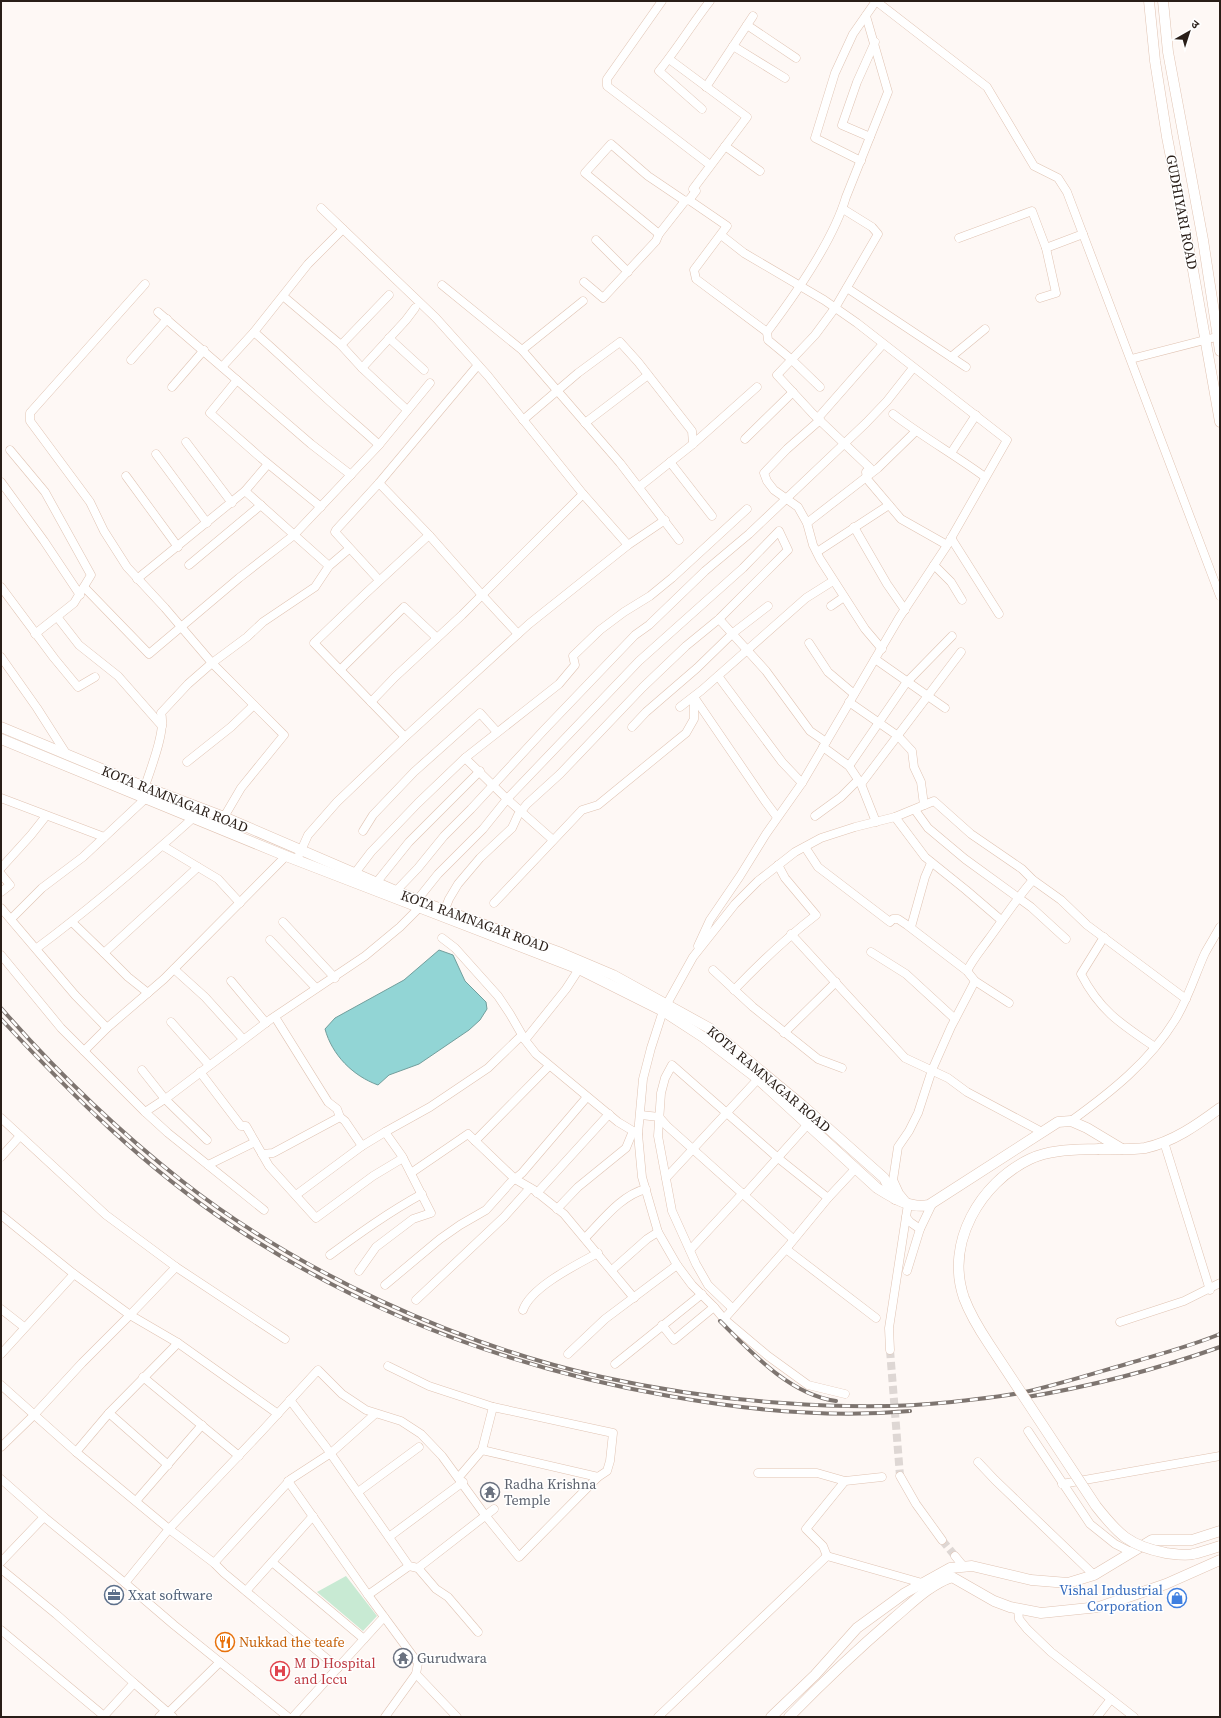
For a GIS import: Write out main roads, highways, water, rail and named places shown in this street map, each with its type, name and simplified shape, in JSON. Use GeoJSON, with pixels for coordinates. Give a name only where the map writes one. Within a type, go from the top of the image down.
{"type":"FeatureCollection","features":[{"type":"Feature","properties":{"kind":"water"},"geometry":{"type":"Polygon","coordinates":[[[439,950],[453,955],[465,981],[486,1002],[487,1009],[480,1020],[469,1030],[419,1064],[389,1075],[378,1085],[360,1076],[338,1056],[328,1039],[325,1029],[335,1018],[404,980],[439,950]]]}},
{"type":"Feature","properties":{"kind":"tunnel"},"geometry":{"type":"LineString","coordinates":[[890,1350],[900,1476]]}},
{"type":"Feature","properties":{"kind":"tunnel"},"geometry":{"type":"LineString","coordinates":[[942,1540],[955,1556]]}},
{"type":"Feature","properties":{"kind":"railway"},"geometry":{"type":"LineString","coordinates":[[1,1008],[65,1077],[134,1141],[182,1181],[227,1214],[276,1246],[328,1275],[436,1325],[492,1346],[547,1363],[624,1382],[714,1396],[760,1401],[825,1405],[910,1405],[998,1397],[1025,1392],[1164,1353],[1220,1334]]}},
{"type":"Feature","properties":{"kind":"railway"},"geometry":{"type":"LineString","coordinates":[[1,1019],[110,1129],[168,1179],[199,1203],[282,1257],[387,1311],[496,1353],[552,1370],[669,1396],[758,1409],[819,1413],[850,1414],[910,1411]]}},
{"type":"Feature","properties":{"kind":"railway"},"geometry":{"type":"LineString","coordinates":[[720,1321],[758,1359],[787,1381],[819,1397],[836,1401]]}},
{"type":"Feature","properties":{"kind":"railway"},"geometry":{"type":"LineString","coordinates":[[1021,1398],[1072,1389],[1122,1377],[1220,1347]]}},
{"type":"Feature","properties":{"kind":"place","name":"Radha Krishna Temple"},"geometry":{"type":"Point","coordinates":[490,1492]}},
{"type":"Feature","properties":{"kind":"place","name":"Xxat software"},"geometry":{"type":"Point","coordinates":[114,1595]}},
{"type":"Feature","properties":{"kind":"place","name":"Vishal Industrial Corporation"},"geometry":{"type":"Point","coordinates":[1177,1598]}},
{"type":"Feature","properties":{"kind":"place","name":"Nukkad the teafe"},"geometry":{"type":"Point","coordinates":[225,1642]}},
{"type":"Feature","properties":{"kind":"place","name":"Gurudwara"},"geometry":{"type":"Point","coordinates":[403,1658]}},
{"type":"Feature","properties":{"kind":"place","name":"M D Hospital and Iccu"},"geometry":{"type":"Point","coordinates":[280,1671]}}]}
